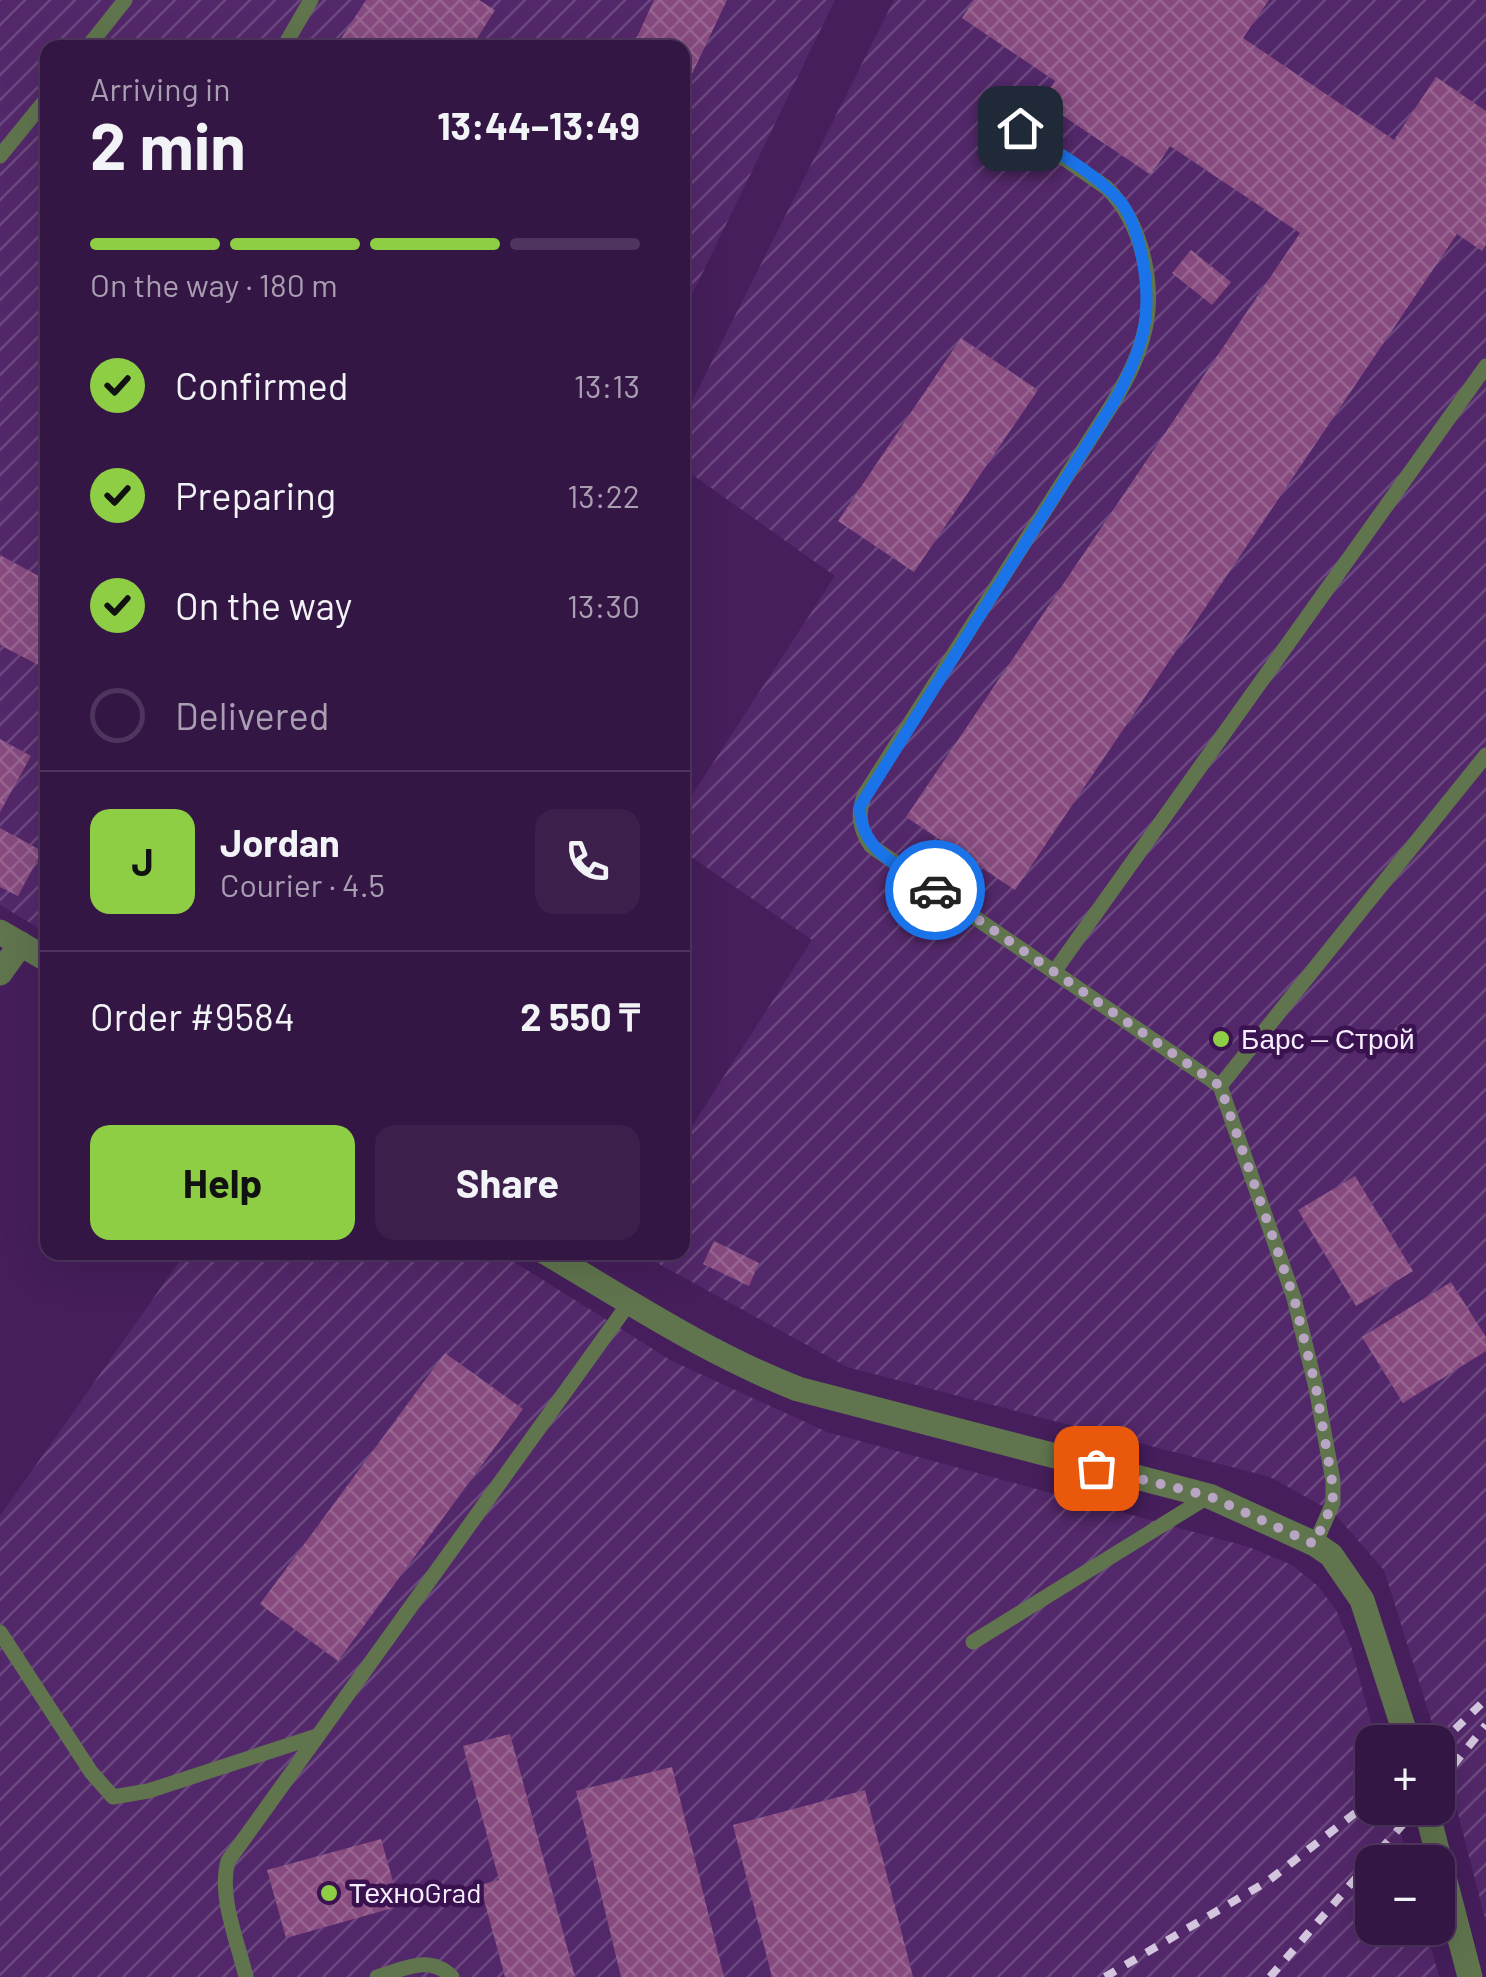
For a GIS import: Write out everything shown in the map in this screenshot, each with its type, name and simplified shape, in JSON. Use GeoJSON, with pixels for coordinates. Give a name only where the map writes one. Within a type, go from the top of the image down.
{"type":"FeatureCollection","features":[{"type":"Feature","properties":{"kind":"street"},"geometry":{"type":"LineString","coordinates":[[0,973],[10,938],[40,955]]}},
{"type":"Feature","properties":{"kind":"street"},"geometry":{"type":"LineString","coordinates":[[558,1260],[747,1369],[816,1395],[1209,1496],[1314,1544],[1331,1555],[1362,1600],[1402,1725]]}},
{"type":"Feature","properties":{"kind":"street"},"geometry":{"type":"LineString","coordinates":[[1430,1825],[1470,1977]]}},
{"type":"Feature","properties":{"kind":"lane"},"geometry":{"type":"LineString","coordinates":[[94,40],[126,0]]}},
{"type":"Feature","properties":{"kind":"lane"},"geometry":{"type":"LineString","coordinates":[[288,40],[311,0]]}},
{"type":"Feature","properties":{"kind":"lane"},"geometry":{"type":"LineString","coordinates":[[0,156],[40,107]]}},
{"type":"Feature","properties":{"kind":"lane"},"geometry":{"type":"LineString","coordinates":[[991,108],[1107,188],[1122,203],[1134,226],[1145,270],[1148,315],[1137,357],[1114,402],[865,794],[860,806],[863,834],[871,846],[1220,1086],[1294,1298],[1316,1388],[1333,1503],[1314,1544]]}},
{"type":"Feature","properties":{"kind":"lane"},"geometry":{"type":"LineString","coordinates":[[1054,972],[1486,366]]}},
{"type":"Feature","properties":{"kind":"lane"},"geometry":{"type":"LineString","coordinates":[[1220,1086],[1486,756]]}},
{"type":"Feature","properties":{"kind":"lane"},"geometry":{"type":"LineString","coordinates":[[246,1977],[225,1890],[228,1861],[630,1303]]}},
{"type":"Feature","properties":{"kind":"lane"},"geometry":{"type":"LineString","coordinates":[[973,1642],[1209,1496]]}},
{"type":"Feature","properties":{"kind":"lane"},"geometry":{"type":"LineString","coordinates":[[0,1632],[91,1772],[113,1797],[148,1792],[317,1736]]}},
{"type":"Feature","properties":{"kind":"lane"},"geometry":{"type":"LineString","coordinates":[[378,1977],[428,1963],[442,1967],[452,1977]]}},
{"type":"Feature","properties":{"kind":"shaded area"},"geometry":{"type":"Polygon","coordinates":[[[0,0],[835,0],[690,299],[690,40],[40,40],[40,929],[0,905],[0,0]]]}},
{"type":"Feature","properties":{"kind":"shaded area"},"geometry":{"type":"Polygon","coordinates":[[[894,0],[1486,0],[1486,1922],[1455,1802],[1455,1725],[1433,1725],[1384,1570],[1333,1512],[1270,1477],[847,1367],[652,1260],[690,1260],[690,1129],[812,940],[690,856],[690,798],[835,576],[690,473],[690,405],[894,0]]]}},
{"type":"Feature","properties":{"kind":"shaded area"},"geometry":{"type":"Polygon","coordinates":[[[180,1260],[511,1260],[672,1361],[827,1432],[1249,1547],[1292,1565],[1318,1586],[1336,1610],[1351,1646],[1372,1725],[1355,1725],[1355,1825],[1399,1825],[1404,1845],[1355,1845],[1355,1945],[1431,1945],[1439,1977],[0,1977],[0,1516],[180,1260]]]}},
{"type":"Feature","properties":{"kind":"building"},"geometry":{"type":"Polygon","coordinates":[[[366,0],[479,0],[495,10],[476,40],[340,40],[366,0]]]}},
{"type":"Feature","properties":{"kind":"building"},"geometry":{"type":"Polygon","coordinates":[[[654,0],[727,0],[690,78],[690,40],[636,40],[654,0]]]}},
{"type":"Feature","properties":{"kind":"building"},"geometry":{"type":"Polygon","coordinates":[[[974,0],[1269,0],[1243,38],[1394,140],[1436,77],[1486,111],[1486,245],[1482,251],[1457,234],[1015,890],[906,817],[1300,233],[1170,146],[1151,175],[1041,101],[1055,81],[962,18],[974,0]]]}},
{"type":"Feature","properties":{"kind":"building"},"geometry":{"type":"Polygon","coordinates":[[[1191,250],[1231,282],[1212,305],[1172,273],[1191,250]]]}},
{"type":"Feature","properties":{"kind":"building"},"geometry":{"type":"Polygon","coordinates":[[[961,338],[1038,390],[914,572],[838,521],[961,338]]]}},
{"type":"Feature","properties":{"kind":"building"},"geometry":{"type":"Polygon","coordinates":[[[0,555],[40,577],[40,666],[0,645],[0,555]]]}},
{"type":"Feature","properties":{"kind":"building"},"geometry":{"type":"Polygon","coordinates":[[[0,739],[31,756],[0,812],[0,739]]]}},
{"type":"Feature","properties":{"kind":"building"},"geometry":{"type":"Polygon","coordinates":[[[0,828],[40,850],[40,855],[18,896],[0,887],[0,828]]]}},
{"type":"Feature","properties":{"kind":"building"},"geometry":{"type":"Polygon","coordinates":[[[1355,1176],[1413,1271],[1356,1306],[1298,1210],[1355,1176]]]}},
{"type":"Feature","properties":{"kind":"building"},"geometry":{"type":"Polygon","coordinates":[[[714,1241],[759,1263],[749,1286],[703,1264],[714,1241]]]}},
{"type":"Feature","properties":{"kind":"building"},"geometry":{"type":"Polygon","coordinates":[[[1451,1282],[1486,1337],[1486,1351],[1403,1403],[1362,1337],[1451,1282]]]}},
{"type":"Feature","properties":{"kind":"building"},"geometry":{"type":"Polygon","coordinates":[[[445,1353],[523,1409],[338,1661],[260,1604],[445,1353]]]}},
{"type":"Feature","properties":{"kind":"building"},"geometry":{"type":"Polygon","coordinates":[[[510,1734],[575,1977],[505,1977],[480,1885],[499,1880],[463,1746],[510,1734]]]}},
{"type":"Feature","properties":{"kind":"building"},"geometry":{"type":"Polygon","coordinates":[[[672,1767],[724,1977],[621,1977],[576,1791],[672,1767]]]}},
{"type":"Feature","properties":{"kind":"building"},"geometry":{"type":"Polygon","coordinates":[[[865,1790],[913,1977],[772,1977],[733,1825],[865,1790]]]}},
{"type":"Feature","properties":{"kind":"building"},"geometry":{"type":"Polygon","coordinates":[[[381,1839],[400,1906],[286,1938],[267,1870],[381,1839]]]}},
{"type":"Feature","properties":{"kind":"railway"},"geometry":{"type":"LineString","coordinates":[[1455,1729],[1486,1699]]}},
{"type":"Feature","properties":{"kind":"railway"},"geometry":{"type":"LineString","coordinates":[[1455,1763],[1486,1725]]}},
{"type":"Feature","properties":{"kind":"railway"},"geometry":{"type":"LineString","coordinates":[[1105,1977],[1268,1881],[1355,1813]]}},
{"type":"Feature","properties":{"kind":"railway"},"geometry":{"type":"LineString","coordinates":[[1270,1977],[1402,1825]]}},
{"type":"Feature","properties":{"kind":"way so far"},"geometry":{"type":"LineString","coordinates":[[935,890],[1220,1086],[1294,1298],[1316,1388],[1333,1503],[1314,1544],[1209,1496],[1096,1468]]}},
{"type":"Feature","properties":{"kind":"place","name":"Барс — Строй"},"geometry":{"type":"Point","coordinates":[1221,1039]}},
{"type":"Feature","properties":{"kind":"place","name":"ТехноGrad"},"geometry":{"type":"Point","coordinates":[329,1893]}},
{"type":"Feature","properties":{"kind":"route"},"geometry":{"type":"LineString","coordinates":[[935,890],[871,846],[863,834],[860,806],[1114,402],[1137,357],[1148,315],[1141,250],[1122,203],[1107,188],[1020,128]]}}]}
